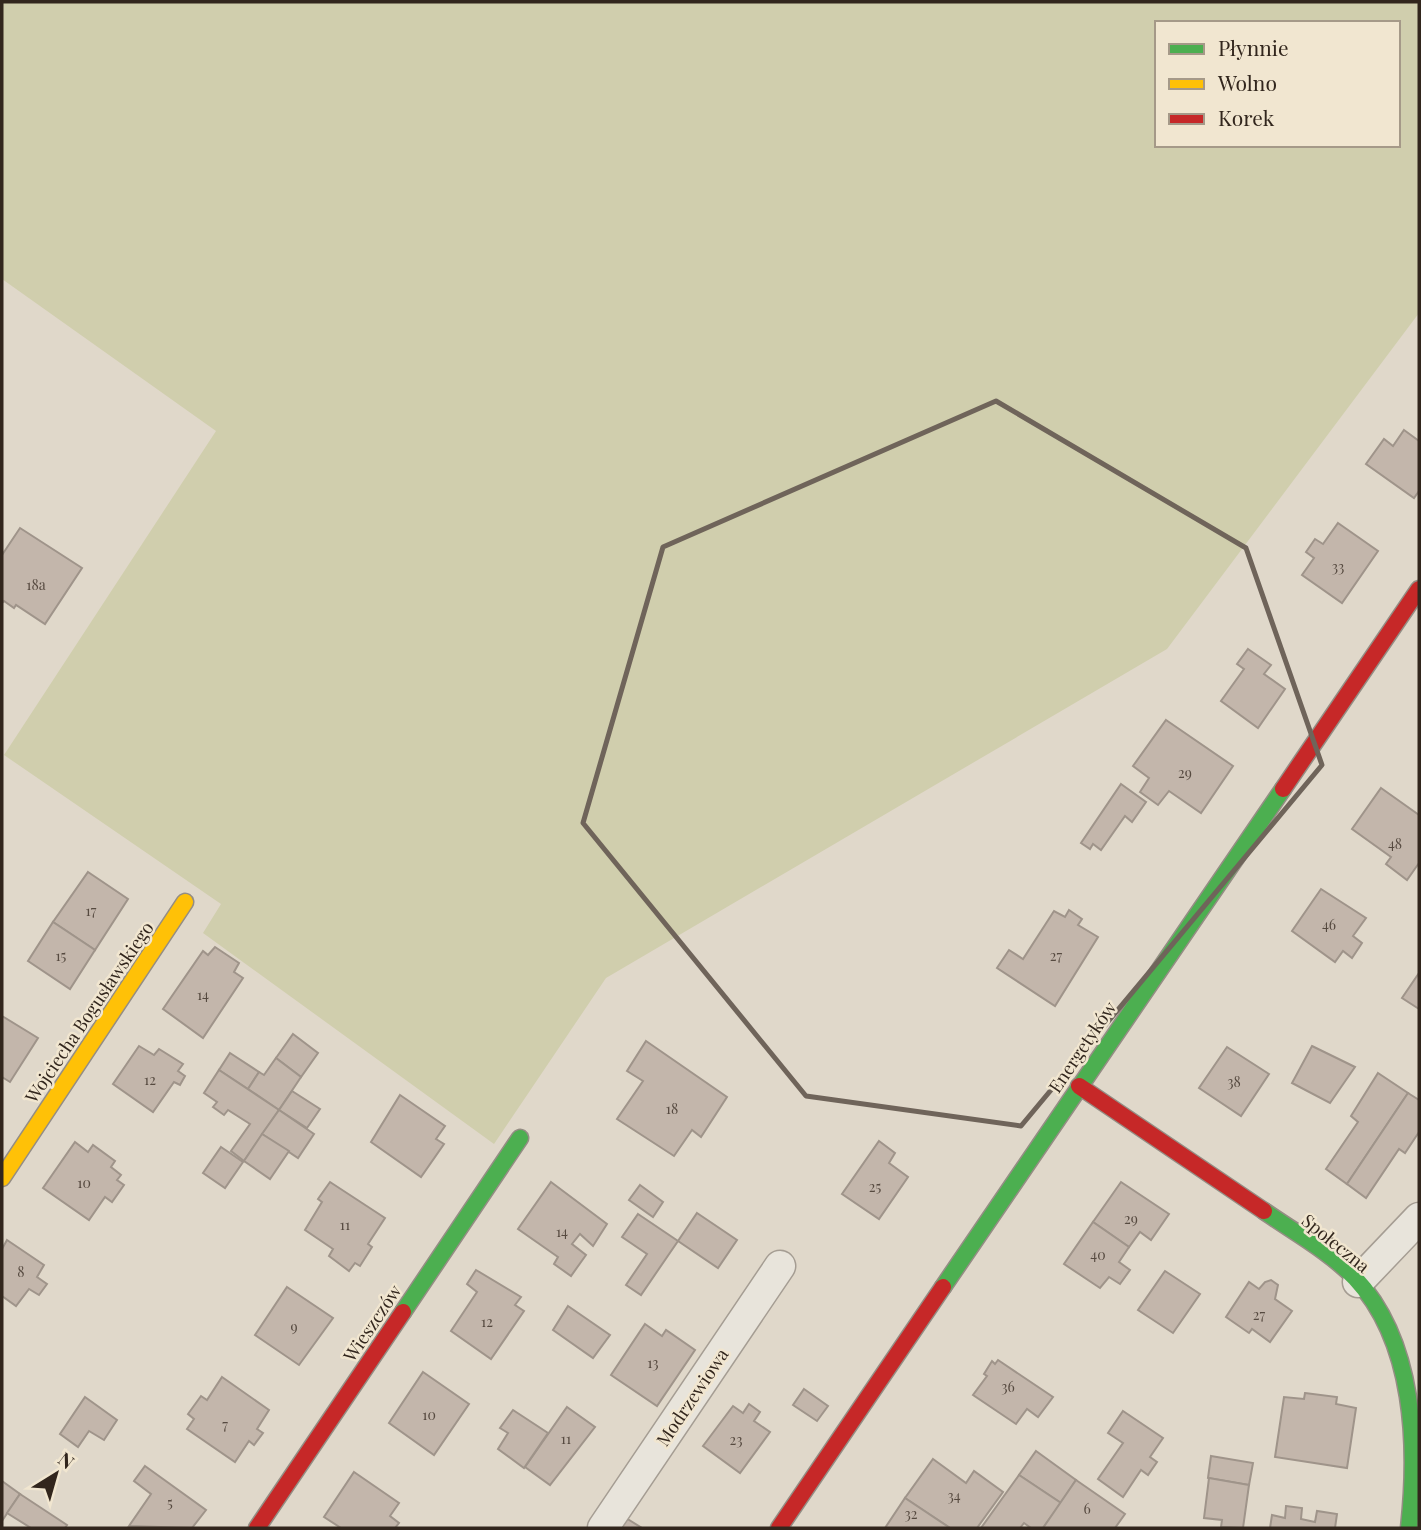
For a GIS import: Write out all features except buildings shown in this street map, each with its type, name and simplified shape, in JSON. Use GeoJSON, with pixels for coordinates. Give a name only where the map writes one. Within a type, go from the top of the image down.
{"type":"FeatureCollection","features":[{"type":"Feature","properties":{"kind":"street","name":"Energetyków"},"geometry":{"type":"LineString","coordinates":[[779,1528],[1419,589]]}},
{"type":"Feature","properties":{"kind":"street","name":"Wojciecha Bogusławskiego"},"geometry":{"type":"LineString","coordinates":[[2,1178],[185,902]]}},
{"type":"Feature","properties":{"kind":"street","name":"Społeczna"},"geometry":{"type":"LineString","coordinates":[[1079,1086],[1325,1254],[1358,1282],[1394,1346],[1409,1397],[1417,1464],[1414,1516]]}},
{"type":"Feature","properties":{"kind":"street","name":"Wieszczów"},"geometry":{"type":"LineString","coordinates":[[257,1528],[520,1139]]}},
{"type":"Feature","properties":{"kind":"street"},"geometry":{"type":"LineString","coordinates":[[1358,1282],[1419,1218]]}},
{"type":"Feature","properties":{"kind":"street","name":"Modrzewiowa"},"geometry":{"type":"LineString","coordinates":[[603,1528],[780,1266]]}},
{"type":"Feature","properties":{"kind":"highlighted area"},"geometry":{"type":"Polygon","coordinates":[[[996,401],[1246,548],[1322,765],[1021,1126],[806,1096],[583,823],[663,547],[996,401]]]}},
{"type":"Feature","properties":{"kind":"shaded area"},"geometry":{"type":"Polygon","coordinates":[[[2,2],[1419,2],[1419,313],[1167,649],[606,978],[494,1144],[203,933],[221,904],[4,755],[216,431],[2,279],[2,2]]]}},
{"type":"Feature","properties":{"kind":"traffic: fast"},"geometry":{"type":"LineString","coordinates":[[943,1287],[1283,789]]}},
{"type":"Feature","properties":{"kind":"traffic: fast"},"geometry":{"type":"LineString","coordinates":[[403,1312],[520,1138]]}},
{"type":"Feature","properties":{"kind":"traffic: fast"},"geometry":{"type":"LineString","coordinates":[[1264,1211],[1345,1268],[1375,1304],[1390,1333],[1401,1364],[1412,1430],[1409,1528]]}},
{"type":"Feature","properties":{"kind":"traffic: slow"},"geometry":{"type":"LineString","coordinates":[[2,1178],[185,902]]}},
{"type":"Feature","properties":{"kind":"traffic: jam"},"geometry":{"type":"LineString","coordinates":[[1283,789],[1419,589]]}},
{"type":"Feature","properties":{"kind":"traffic: jam"},"geometry":{"type":"LineString","coordinates":[[1079,1086],[1264,1211]]}},
{"type":"Feature","properties":{"kind":"traffic: jam"},"geometry":{"type":"LineString","coordinates":[[779,1528],[943,1287]]}},
{"type":"Feature","properties":{"kind":"traffic: jam"},"geometry":{"type":"LineString","coordinates":[[257,1528],[403,1312]]}}]}
